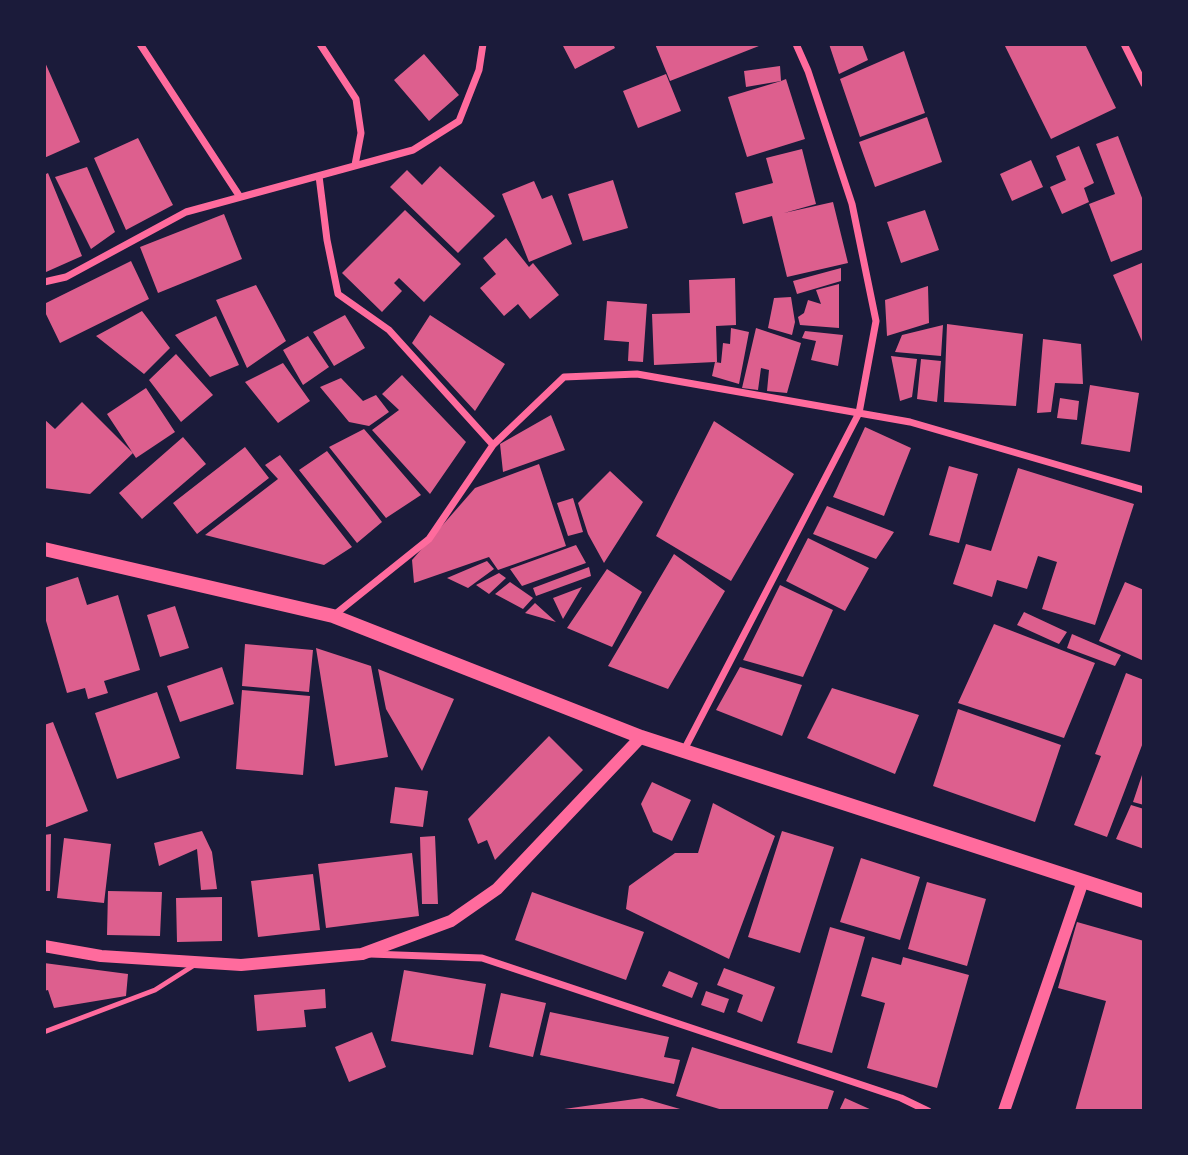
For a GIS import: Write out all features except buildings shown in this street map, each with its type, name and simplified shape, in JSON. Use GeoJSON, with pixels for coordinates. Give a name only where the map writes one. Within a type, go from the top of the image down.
{"type":"FeatureCollection","features":[{"type":"Feature","properties":{"kind":"main road"},"geometry":{"type":"LineString","coordinates":[[44,550],[333,616],[641,737],[1144,901]]}},
{"type":"Feature","properties":{"kind":"street"},"geometry":{"type":"LineString","coordinates":[[140,44],[240,197]]}},
{"type":"Feature","properties":{"kind":"street"},"geometry":{"type":"LineString","coordinates":[[320,44],[355,99],[361,133],[355,165]]}},
{"type":"Feature","properties":{"kind":"street"},"geometry":{"type":"LineString","coordinates":[[44,282],[66,276],[186,212],[413,150],[459,121],[479,70],[483,44]]}},
{"type":"Feature","properties":{"kind":"street"},"geometry":{"type":"LineString","coordinates":[[684,751],[859,413],[876,321],[852,204],[808,71],[796,44]]}},
{"type":"Feature","properties":{"kind":"street"},"geometry":{"type":"LineString","coordinates":[[1124,44],[1144,84]]}},
{"type":"Feature","properties":{"kind":"street"},"geometry":{"type":"LineString","coordinates":[[319,176],[327,240],[338,294],[388,330],[493,445]]}},
{"type":"Feature","properties":{"kind":"street"},"geometry":{"type":"LineString","coordinates":[[333,616],[429,539],[493,445],[564,377],[637,374],[910,422],[1144,490]]}},
{"type":"Feature","properties":{"kind":"street"},"geometry":{"type":"LineString","coordinates":[[362,954],[451,921],[497,889],[641,737]]}},
{"type":"Feature","properties":{"kind":"street"},"geometry":{"type":"LineString","coordinates":[[1004,1111],[1083,881]]}},
{"type":"Feature","properties":{"kind":"street"},"geometry":{"type":"LineString","coordinates":[[44,946],[102,956],[241,965],[362,954],[482,958],[901,1098],[928,1111]]}},
{"type":"Feature","properties":{"kind":"lane"},"geometry":{"type":"LineString","coordinates":[[44,1032],[155,990],[199,962]]}}]}
